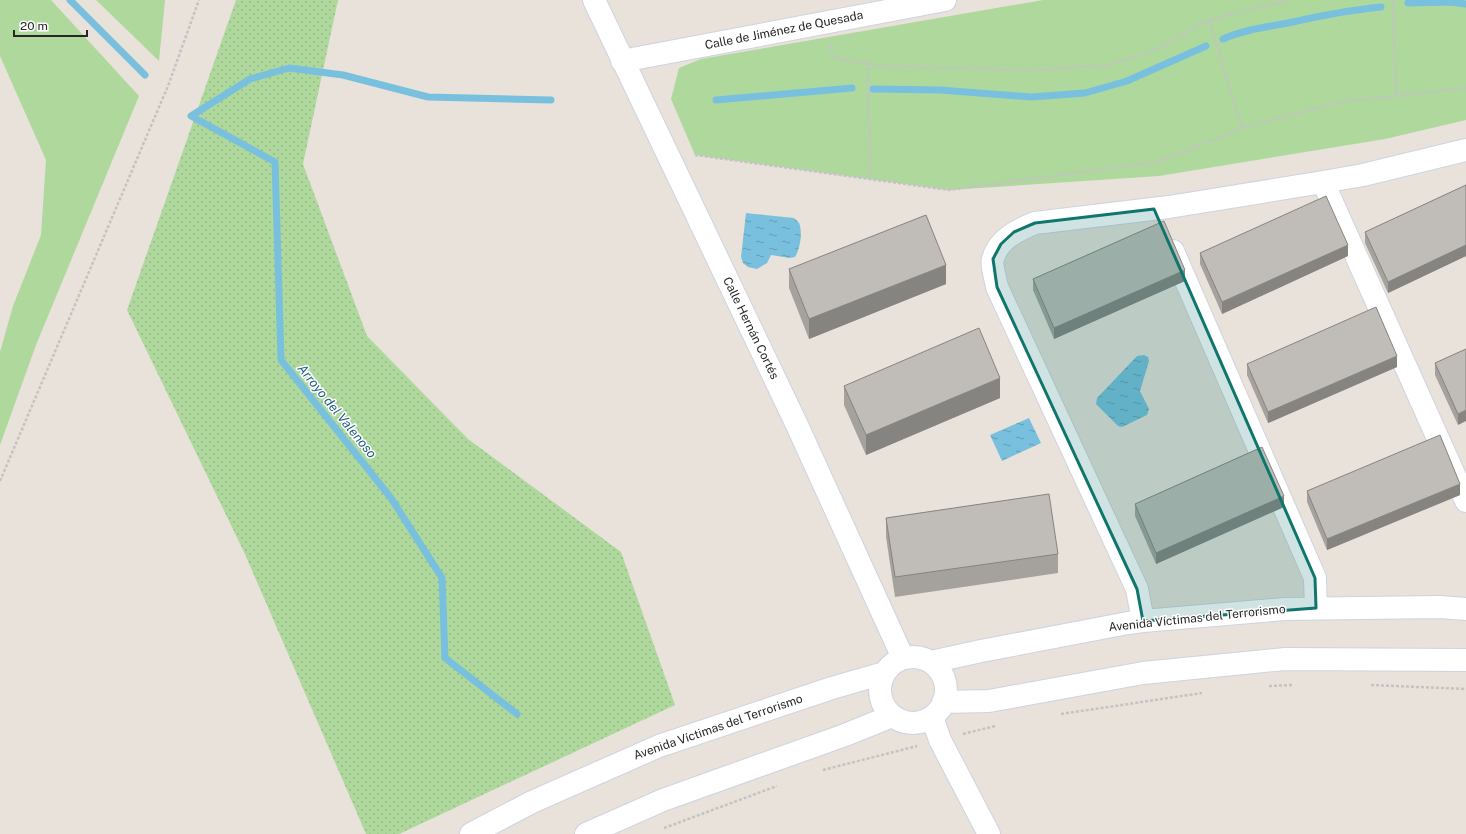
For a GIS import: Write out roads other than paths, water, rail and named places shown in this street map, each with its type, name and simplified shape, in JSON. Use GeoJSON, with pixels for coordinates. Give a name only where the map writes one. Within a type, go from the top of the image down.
{"type":"FeatureCollection","features":[{"type":"Feature","properties":{"kind":"street","name":"Calle Hernán Cortés"},"geometry":{"type":"LineString","coordinates":[[594,0],[796,423],[903,658]]}},
{"type":"Feature","properties":{"kind":"street","name":"Calle de Jiménez de Quesada"},"geometry":{"type":"LineString","coordinates":[[622,61],[945,0]]}},
{"type":"Feature","properties":{"kind":"street"},"geometry":{"type":"LineString","coordinates":[[1143,621],[1137,589],[997,287],[993,260],[1001,244],[1014,232],[1035,223],[1154,209],[1323,182],[1363,175],[1466,150]]}},
{"type":"Feature","properties":{"kind":"street"},"geometry":{"type":"LineString","coordinates":[[1323,182],[1466,501]]}},
{"type":"Feature","properties":{"kind":"street"},"geometry":{"type":"LineString","coordinates":[[1154,209],[1315,578],[1316,608]]}},
{"type":"Feature","properties":{"kind":"street","name":"Avenida Víctimas del Terrorismo"},"geometry":{"type":"LineString","coordinates":[[931,662],[981,650],[1143,621],[1285,609],[1466,608]]}},
{"type":"Feature","properties":{"kind":"street"},"geometry":{"type":"LineString","coordinates":[[989,834],[940,740],[938,710],[945,688],[941,673],[931,662],[918,657],[903,658],[889,666],[884,673],[880,688],[883,704],[892,716],[905,722],[919,722],[938,710],[1143,673],[1285,659],[1466,660]]}},
{"type":"Feature","properties":{"kind":"street","name":"Avenida Víctimas del Terrorismo"},"geometry":{"type":"LineString","coordinates":[[470,834],[532,802],[659,746],[832,688],[884,673]]}},
{"type":"Feature","properties":{"kind":"street"},"geometry":{"type":"LineString","coordinates":[[586,834],[663,800],[845,736],[892,716]]}},
{"type":"Feature","properties":{"kind":"water"},"geometry":{"type":"Polygon","coordinates":[[[746,213],[794,218],[798,221],[801,236],[800,245],[795,257],[790,258],[771,255],[767,263],[757,269],[748,267],[743,263],[741,257],[746,213]]]}},
{"type":"Feature","properties":{"kind":"water"},"geometry":{"type":"Polygon","coordinates":[[[1144,355],[1148,357],[1149,361],[1140,391],[1149,409],[1147,415],[1122,427],[1118,426],[1096,404],[1097,398],[1137,356],[1144,355]]]}},
{"type":"Feature","properties":{"kind":"water"},"geometry":{"type":"Polygon","coordinates":[[[1029,418],[1041,443],[1002,461],[990,435],[1029,418]]]}},
{"type":"Feature","properties":{"kind":"waterway","name":"Arroyo del Valenoso"},"geometry":{"type":"LineString","coordinates":[[70,0],[145,75]]}},
{"type":"Feature","properties":{"kind":"waterway"},"geometry":{"type":"LineString","coordinates":[[1408,3],[1451,2],[1466,4]]}},
{"type":"Feature","properties":{"kind":"waterway"},"geometry":{"type":"LineString","coordinates":[[1223,39],[1238,33],[1255,29],[1381,7]]}},
{"type":"Feature","properties":{"kind":"waterway"},"geometry":{"type":"LineString","coordinates":[[873,89],[940,90],[1031,97],[1085,93],[1127,81],[1206,46]]}},
{"type":"Feature","properties":{"kind":"waterway","name":"Arroyo del Valenoso"},"geometry":{"type":"LineString","coordinates":[[517,714],[445,658],[442,578],[391,498],[281,360],[275,162],[191,116],[250,79],[289,68],[343,75],[428,97],[551,100]]}},
{"type":"Feature","properties":{"kind":"waterway"},"geometry":{"type":"LineString","coordinates":[[716,100],[852,88]]}}]}
